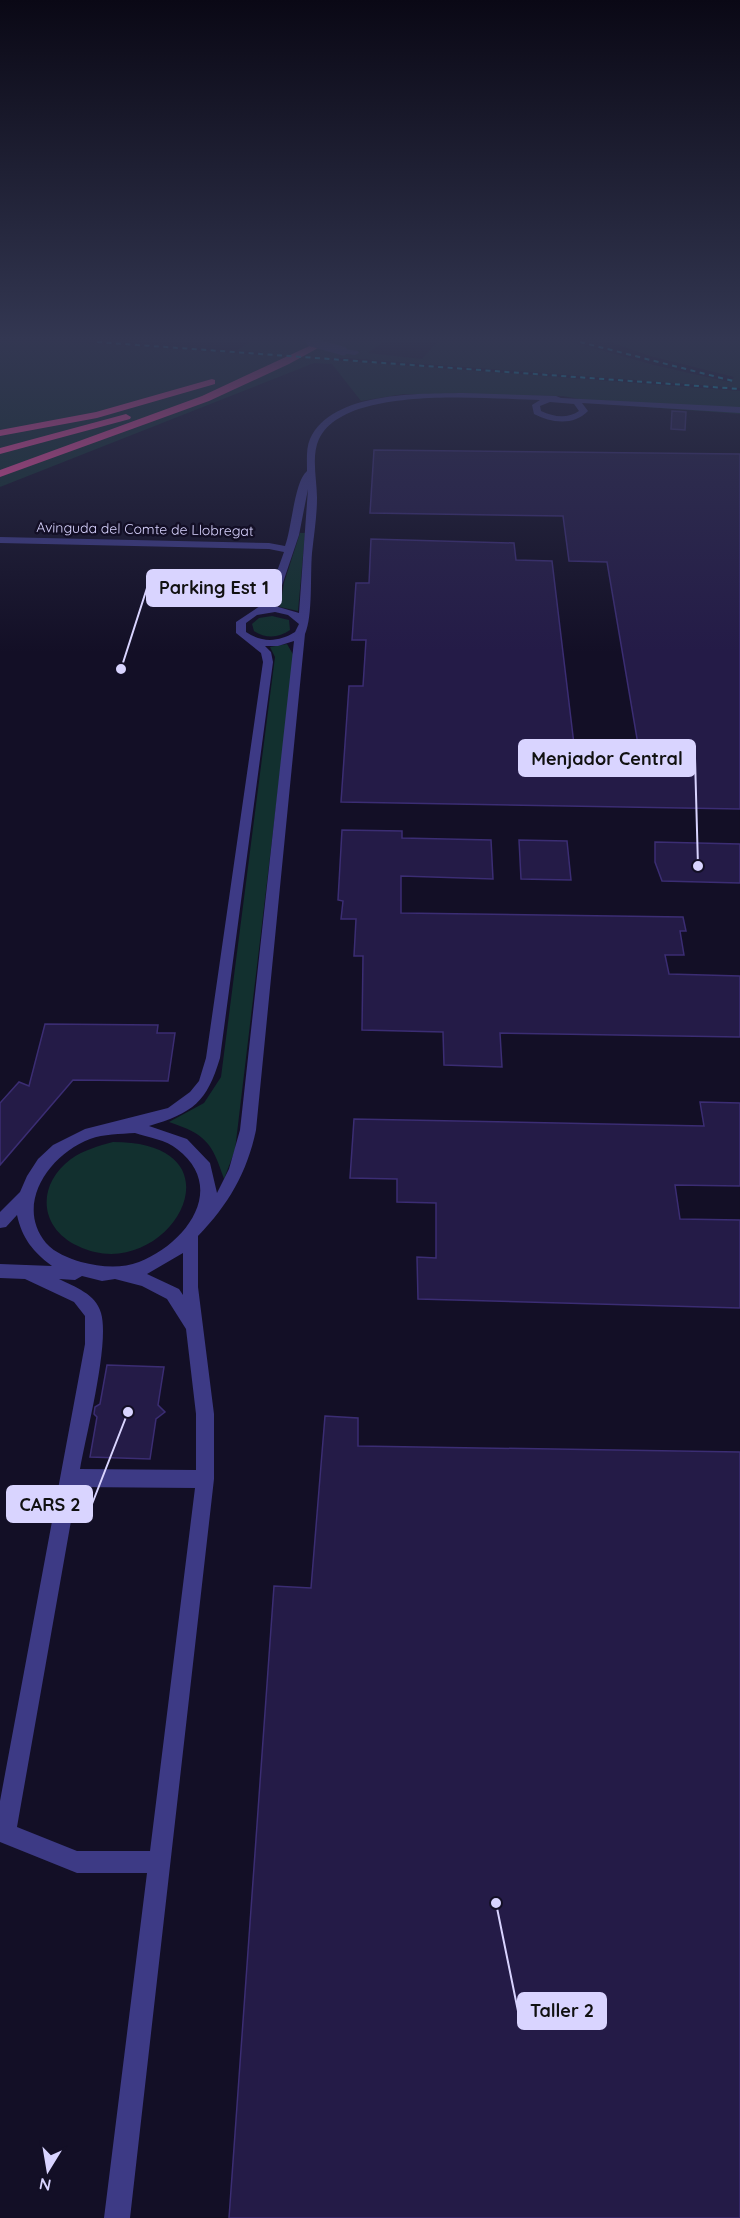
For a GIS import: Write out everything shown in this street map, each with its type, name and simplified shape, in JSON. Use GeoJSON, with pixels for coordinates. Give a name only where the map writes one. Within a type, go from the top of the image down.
{"type":"FeatureCollection","features":[{"type":"Feature","properties":{"kind":"highway"},"geometry":{"type":"LineString","coordinates":[[0,451],[20,446]]}},
{"type":"Feature","properties":{"kind":"highway"},"geometry":{"type":"LineString","coordinates":[[0,474],[77,446]]}},
{"type":"Feature","properties":{"kind":"street"},"geometry":{"type":"LineString","coordinates":[[112,1274],[140,1269],[165,1258],[196,1231],[231,1187],[245,1149],[302,629],[313,499],[311,464],[313,446]]}},
{"type":"Feature","properties":{"kind":"street"},"geometry":{"type":"LineString","coordinates":[[92,1273],[68,1267],[50,1257],[33,1240],[24,1219],[25,1197],[34,1173],[53,1152],[78,1137],[107,1128],[156,1119],[183,1108],[204,1085],[213,1058],[268,662],[261,647],[247,638],[239,627],[241,622],[271,604],[289,550],[311,464]]}},
{"type":"Feature","properties":{"kind":"street","name":"Avinguda del Comte de Llobregat"},"geometry":{"type":"LineString","coordinates":[[0,540],[269,546],[289,550]]}},
{"type":"Feature","properties":{"kind":"street"},"geometry":{"type":"LineString","coordinates":[[254,613],[285,611],[301,618],[302,629]]}},
{"type":"Feature","properties":{"kind":"street"},"geometry":{"type":"LineString","coordinates":[[247,638],[275,643],[302,629]]}},
{"type":"Feature","properties":{"kind":"street"},"geometry":{"type":"LineString","coordinates":[[107,1128],[135,1127],[162,1132],[183,1142],[199,1157],[208,1176],[210,1197],[196,1231],[190,1287],[205,1414],[206,1479],[158,1862],[117,2218]]}},
{"type":"Feature","properties":{"kind":"street"},"geometry":{"type":"LineString","coordinates":[[0,1222],[25,1197]]}},
{"type":"Feature","properties":{"kind":"street"},"geometry":{"type":"LineString","coordinates":[[0,1271],[112,1274],[145,1280],[173,1294],[194,1327]]}},
{"type":"Feature","properties":{"kind":"street"},"geometry":{"type":"LineString","coordinates":[[27,1272],[80,1297],[93,1314],[94,1344],[5,1833],[77,1862],[158,1862]]}},
{"type":"Feature","properties":{"kind":"street"},"geometry":{"type":"LineString","coordinates":[[69,1478],[206,1479]]}},
{"type":"Feature","properties":{"kind":"green space"},"geometry":{"type":"Polygon","coordinates":[[[0,446],[105,446],[0,487],[0,446]]]}},
{"type":"Feature","properties":{"kind":"green space"},"geometry":{"type":"Polygon","coordinates":[[[300,533],[305,533],[298,611],[280,607],[284,583],[300,533]]]}},
{"type":"Feature","properties":{"kind":"green space"},"geometry":{"type":"Polygon","coordinates":[[[272,616],[289,620],[290,630],[281,635],[272,636],[254,631],[252,624],[259,618],[272,616]]]}},
{"type":"Feature","properties":{"kind":"green space"},"geometry":{"type":"Polygon","coordinates":[[[287,644],[294,656],[235,1150],[224,1179],[206,1141],[191,1131],[169,1122],[204,1103],[221,1077],[275,657],[270,647],[287,644]]]}},
{"type":"Feature","properties":{"kind":"green space"},"geometry":{"type":"Polygon","coordinates":[[[113,1142],[155,1148],[179,1164],[186,1186],[181,1210],[164,1232],[140,1248],[110,1254],[78,1246],[65,1238],[49,1217],[47,1206],[52,1181],[60,1169],[81,1153],[113,1142]]]}},
{"type":"Feature","properties":{"kind":"building"},"geometry":{"type":"Polygon","coordinates":[[[374,450],[740,454],[740,809],[341,802],[349,686],[363,686],[366,640],[352,640],[356,583],[369,583],[371,539],[514,543],[516,560],[552,561],[576,761],[641,762],[607,562],[569,561],[563,516],[370,513],[374,450]]]}},
{"type":"Feature","properties":{"kind":"building"},"geometry":{"type":"Polygon","coordinates":[[[342,830],[402,831],[402,838],[491,840],[493,879],[401,876],[401,913],[683,917],[686,931],[680,931],[684,955],[665,955],[669,974],[740,976],[740,1037],[500,1033],[502,1067],[444,1065],[443,1032],[362,1030],[363,956],[354,956],[356,919],[341,919],[343,901],[338,900],[342,830]]]}},
{"type":"Feature","properties":{"kind":"building"},"geometry":{"type":"Polygon","coordinates":[[[519,840],[567,841],[571,880],[521,879],[519,840]]]}},
{"type":"Feature","properties":{"kind":"building"},"geometry":{"type":"Polygon","coordinates":[[[655,842],[740,844],[740,883],[662,881],[655,862],[655,842]]]}},
{"type":"Feature","properties":{"kind":"building"},"geometry":{"type":"Polygon","coordinates":[[[45,1024],[158,1025],[157,1033],[175,1033],[168,1081],[73,1080],[0,1165],[0,1103],[19,1082],[29,1086],[45,1024]]]}},
{"type":"Feature","properties":{"kind":"building"},"geometry":{"type":"Polygon","coordinates":[[[700,1102],[740,1103],[740,1186],[675,1185],[680,1219],[740,1220],[740,1308],[418,1299],[417,1257],[436,1258],[436,1203],[397,1202],[397,1179],[350,1178],[354,1119],[704,1126],[700,1102]]]}},
{"type":"Feature","properties":{"kind":"building"},"geometry":{"type":"Polygon","coordinates":[[[107,1365],[164,1367],[158,1405],[165,1412],[156,1419],[150,1459],[90,1457],[97,1417],[94,1414],[95,1407],[100,1404],[107,1365]]]}},
{"type":"Feature","properties":{"kind":"building"},"geometry":{"type":"Polygon","coordinates":[[[325,1416],[358,1418],[358,1446],[740,1452],[740,2218],[229,2218],[274,1586],[311,1588],[325,1416]]]}},
{"type":"Feature","properties":{"kind":"place","name":"Parking Est 1"},"geometry":{"type":"Point","coordinates":[121,669]}},
{"type":"Feature","properties":{"kind":"place","name":"Menjador Central"},"geometry":{"type":"Point","coordinates":[698,866]}},
{"type":"Feature","properties":{"kind":"place","name":"CARS 2"},"geometry":{"type":"Point","coordinates":[128,1412]}},
{"type":"Feature","properties":{"kind":"place","name":"Taller 2"},"geometry":{"type":"Point","coordinates":[496,1903]}}]}
